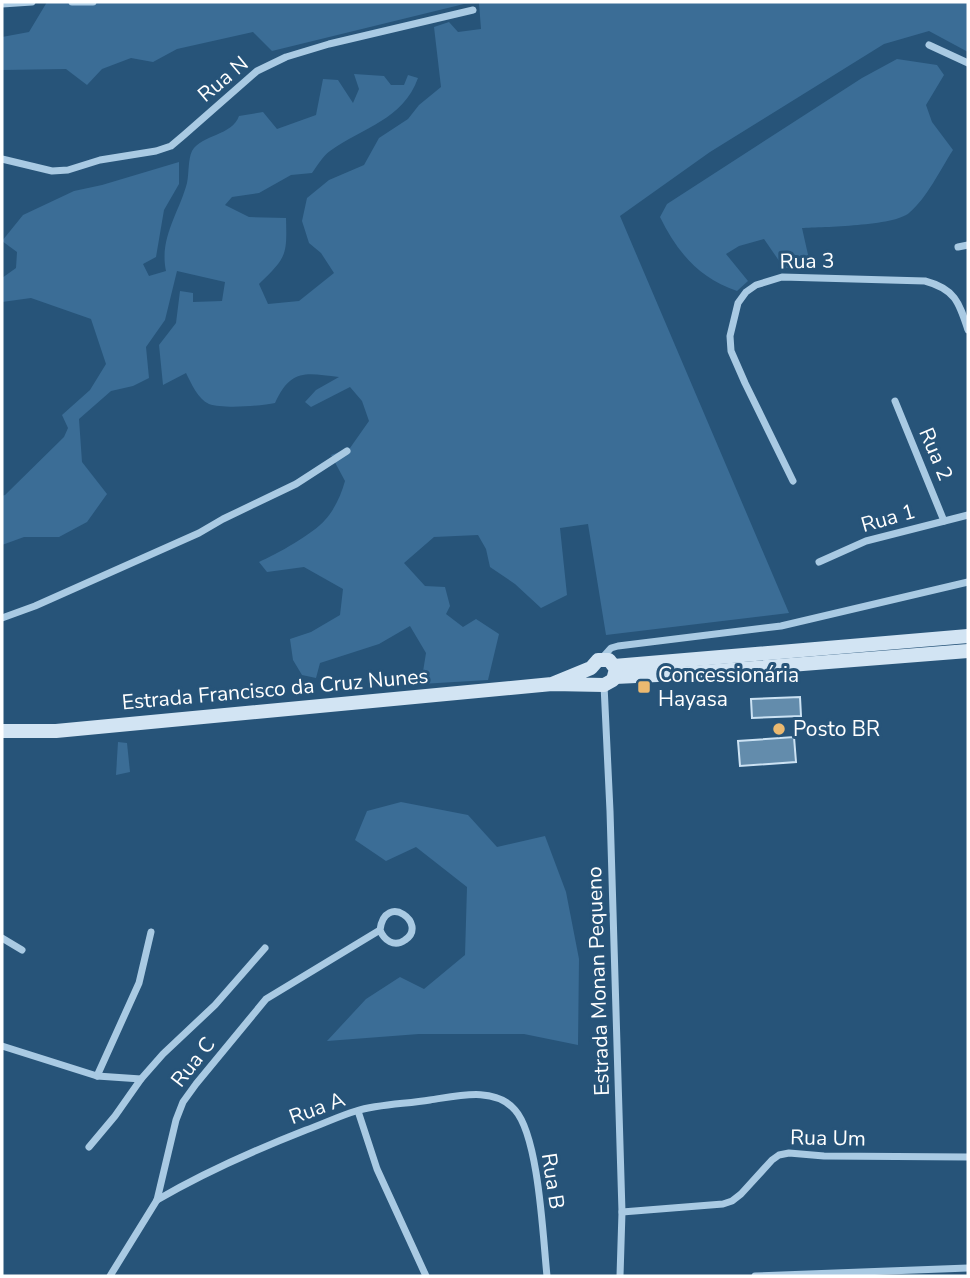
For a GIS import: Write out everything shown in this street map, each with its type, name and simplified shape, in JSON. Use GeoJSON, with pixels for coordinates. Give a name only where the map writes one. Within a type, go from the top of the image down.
{"type":"FeatureCollection","features":[{"type":"Feature","properties":{"kind":"main road","name":"Estrada Francisco da Cruz Nunes"},"geometry":{"type":"LineString","coordinates":[[2,731],[56,732],[552,684],[604,673],[968,636]]}},
{"type":"Feature","properties":{"kind":"main road","name":"Estrada Francisco da Cruz Nunes"},"geometry":{"type":"LineString","coordinates":[[604,673],[968,650]]}},
{"type":"Feature","properties":{"kind":"street"},"geometry":{"type":"LineString","coordinates":[[2,4],[32,2]]}},
{"type":"Feature","properties":{"kind":"street"},"geometry":{"type":"LineString","coordinates":[[72,2],[93,2]]}},
{"type":"Feature","properties":{"kind":"street","name":"Rua N"},"geometry":{"type":"LineString","coordinates":[[2,159],[52,171],[171,146],[257,71],[286,57],[473,10]]}},
{"type":"Feature","properties":{"kind":"street"},"geometry":{"type":"LineString","coordinates":[[929,45],[968,63]]}},
{"type":"Feature","properties":{"kind":"street"},"geometry":{"type":"LineString","coordinates":[[958,247],[968,244]]}},
{"type":"Feature","properties":{"kind":"street","name":"Rua 3"},"geometry":{"type":"LineString","coordinates":[[793,481],[731,351],[733,319],[738,303],[746,292],[769,280],[794,276],[925,281],[942,286],[955,297],[968,330]]}},
{"type":"Feature","properties":{"kind":"street","name":"Rua 2"},"geometry":{"type":"LineString","coordinates":[[895,401],[944,521]]}},
{"type":"Feature","properties":{"kind":"street"},"geometry":{"type":"LineString","coordinates":[[2,618],[188,538],[296,484],[347,451]]}},
{"type":"Feature","properties":{"kind":"street","name":"Rua 1"},"geometry":{"type":"LineString","coordinates":[[820,562],[866,541],[968,515]]}},
{"type":"Feature","properties":{"kind":"street"},"geometry":{"type":"LineString","coordinates":[[604,673],[611,648],[618,646],[781,626],[968,582]]}},
{"type":"Feature","properties":{"kind":"street","name":"Estrada Monan Pequeno"},"geometry":{"type":"LineString","coordinates":[[604,673],[622,1212],[620,1276]]}},
{"type":"Feature","properties":{"kind":"street","name":"Rua C"},"geometry":{"type":"LineString","coordinates":[[392,912],[400,912],[411,922],[412,930],[404,942],[388,942],[380,930],[385,915],[392,912]]}},
{"type":"Feature","properties":{"kind":"street","name":"Rua C"},"geometry":{"type":"LineString","coordinates":[[110,1276],[157,1200],[176,1120],[183,1102],[256,1010],[280,989],[380,930]]}},
{"type":"Feature","properties":{"kind":"street"},"geometry":{"type":"LineString","coordinates":[[97,1076],[139,984],[151,932]]}},
{"type":"Feature","properties":{"kind":"street"},"geometry":{"type":"LineString","coordinates":[[2,939],[22,950]]}},
{"type":"Feature","properties":{"kind":"street"},"geometry":{"type":"LineString","coordinates":[[89,1147],[141,1079],[163,1054],[215,1005],[264,948]]}},
{"type":"Feature","properties":{"kind":"street"},"geometry":{"type":"LineString","coordinates":[[2,1046],[97,1076],[141,1079]]}},
{"type":"Feature","properties":{"kind":"street","name":"Rua A"},"geometry":{"type":"LineString","coordinates":[[157,1200],[195,1177],[358,1111],[463,1095],[489,1095],[503,1099]]}},
{"type":"Feature","properties":{"kind":"street","name":"Rua B"},"geometry":{"type":"LineString","coordinates":[[503,1099],[517,1111],[532,1154],[539,1192],[547,1276]]}},
{"type":"Feature","properties":{"kind":"street"},"geometry":{"type":"LineString","coordinates":[[358,1111],[377,1169],[426,1276]]}},
{"type":"Feature","properties":{"kind":"street","name":"Rua Um"},"geometry":{"type":"LineString","coordinates":[[622,1212],[732,1201],[779,1155],[789,1153],[824,1156],[968,1157]]}},
{"type":"Feature","properties":{"kind":"street"},"geometry":{"type":"LineString","coordinates":[[755,1276],[968,1268]]}},
{"type":"Feature","properties":{"kind":"shaded area"},"geometry":{"type":"Polygon","coordinates":[[[47,2],[968,2],[968,52],[929,31],[884,44],[710,152],[620,216],[789,613],[606,635],[588,524],[560,528],[567,595],[541,608],[515,584],[490,567],[486,549],[478,535],[434,537],[404,563],[425,586],[445,587],[450,606],[446,614],[463,627],[476,619],[499,634],[488,680],[421,684],[426,653],[410,626],[379,644],[320,663],[316,678],[302,675],[293,660],[290,639],[311,632],[340,615],[343,589],[304,567],[267,572],[259,562],[304,537],[329,516],[345,481],[331,455],[350,448],[369,421],[362,401],[350,387],[311,407],[305,402],[316,390],[339,377],[301,375],[287,384],[275,403],[242,406],[215,406],[205,402],[186,373],[163,385],[159,345],[176,323],[180,291],[193,293],[193,302],[222,301],[225,282],[177,271],[165,320],[146,347],[149,378],[133,386],[111,391],[79,419],[82,462],[107,494],[87,522],[59,537],[24,537],[2,545],[2,496],[64,437],[68,428],[62,415],[90,390],[106,364],[91,319],[31,298],[2,302],[2,278],[16,268],[17,252],[2,241],[23,215],[74,191],[179,162],[179,184],[164,210],[156,257],[143,264],[149,276],[166,271],[167,237],[187,183],[191,154],[197,145],[230,128],[239,116],[263,112],[277,129],[316,115],[323,79],[338,80],[353,103],[359,89],[354,74],[384,76],[391,85],[404,85],[408,75],[418,78],[403,104],[381,121],[330,151],[312,173],[291,175],[259,193],[232,197],[225,205],[249,217],[286,218],[283,255],[275,268],[259,284],[268,304],[299,301],[334,273],[321,253],[309,243],[302,221],[307,198],[329,180],[364,165],[379,138],[408,119],[419,105],[441,87],[434,27],[449,22],[458,32],[481,29],[479,3],[464,4],[272,51],[253,32],[177,49],[153,62],[131,58],[102,69],[87,85],[66,69],[2,70],[2,37],[29,32],[47,2]]]}},
{"type":"Feature","properties":{"kind":"shaded area"},"geometry":{"type":"Polygon","coordinates":[[[897,59],[937,65],[944,75],[926,105],[932,122],[953,150],[916,207],[909,213],[889,221],[802,228],[811,268],[784,268],[764,239],[739,246],[726,254],[748,281],[737,291],[723,286],[700,271],[674,242],[660,217],[667,204],[862,78],[897,59]]]}},
{"type":"Feature","properties":{"kind":"shaded area"},"geometry":{"type":"Polygon","coordinates":[[[118,742],[127,743],[130,772],[116,775],[118,742]]]}},
{"type":"Feature","properties":{"kind":"shaded area"},"geometry":{"type":"Polygon","coordinates":[[[401,802],[468,815],[497,847],[545,836],[566,892],[579,959],[578,1045],[524,1034],[419,1034],[327,1041],[366,999],[400,977],[424,989],[465,955],[467,887],[416,847],[386,861],[355,840],[367,811],[401,802]]]}},
{"type":"Feature","properties":{"kind":"building"},"geometry":{"type":"Polygon","coordinates":[[[800,697],[801,716],[752,718],[751,699],[800,697]]]}},
{"type":"Feature","properties":{"kind":"building"},"geometry":{"type":"Polygon","coordinates":[[[794,737],[796,762],[740,766],[738,741],[794,737]]]}},
{"type":"Feature","properties":{"kind":"place","name":"Concessionária Hayasa"},"geometry":{"type":"Point","coordinates":[644,687]}},
{"type":"Feature","properties":{"kind":"place","name":"Posto BR"},"geometry":{"type":"Point","coordinates":[779,729]}}]}
